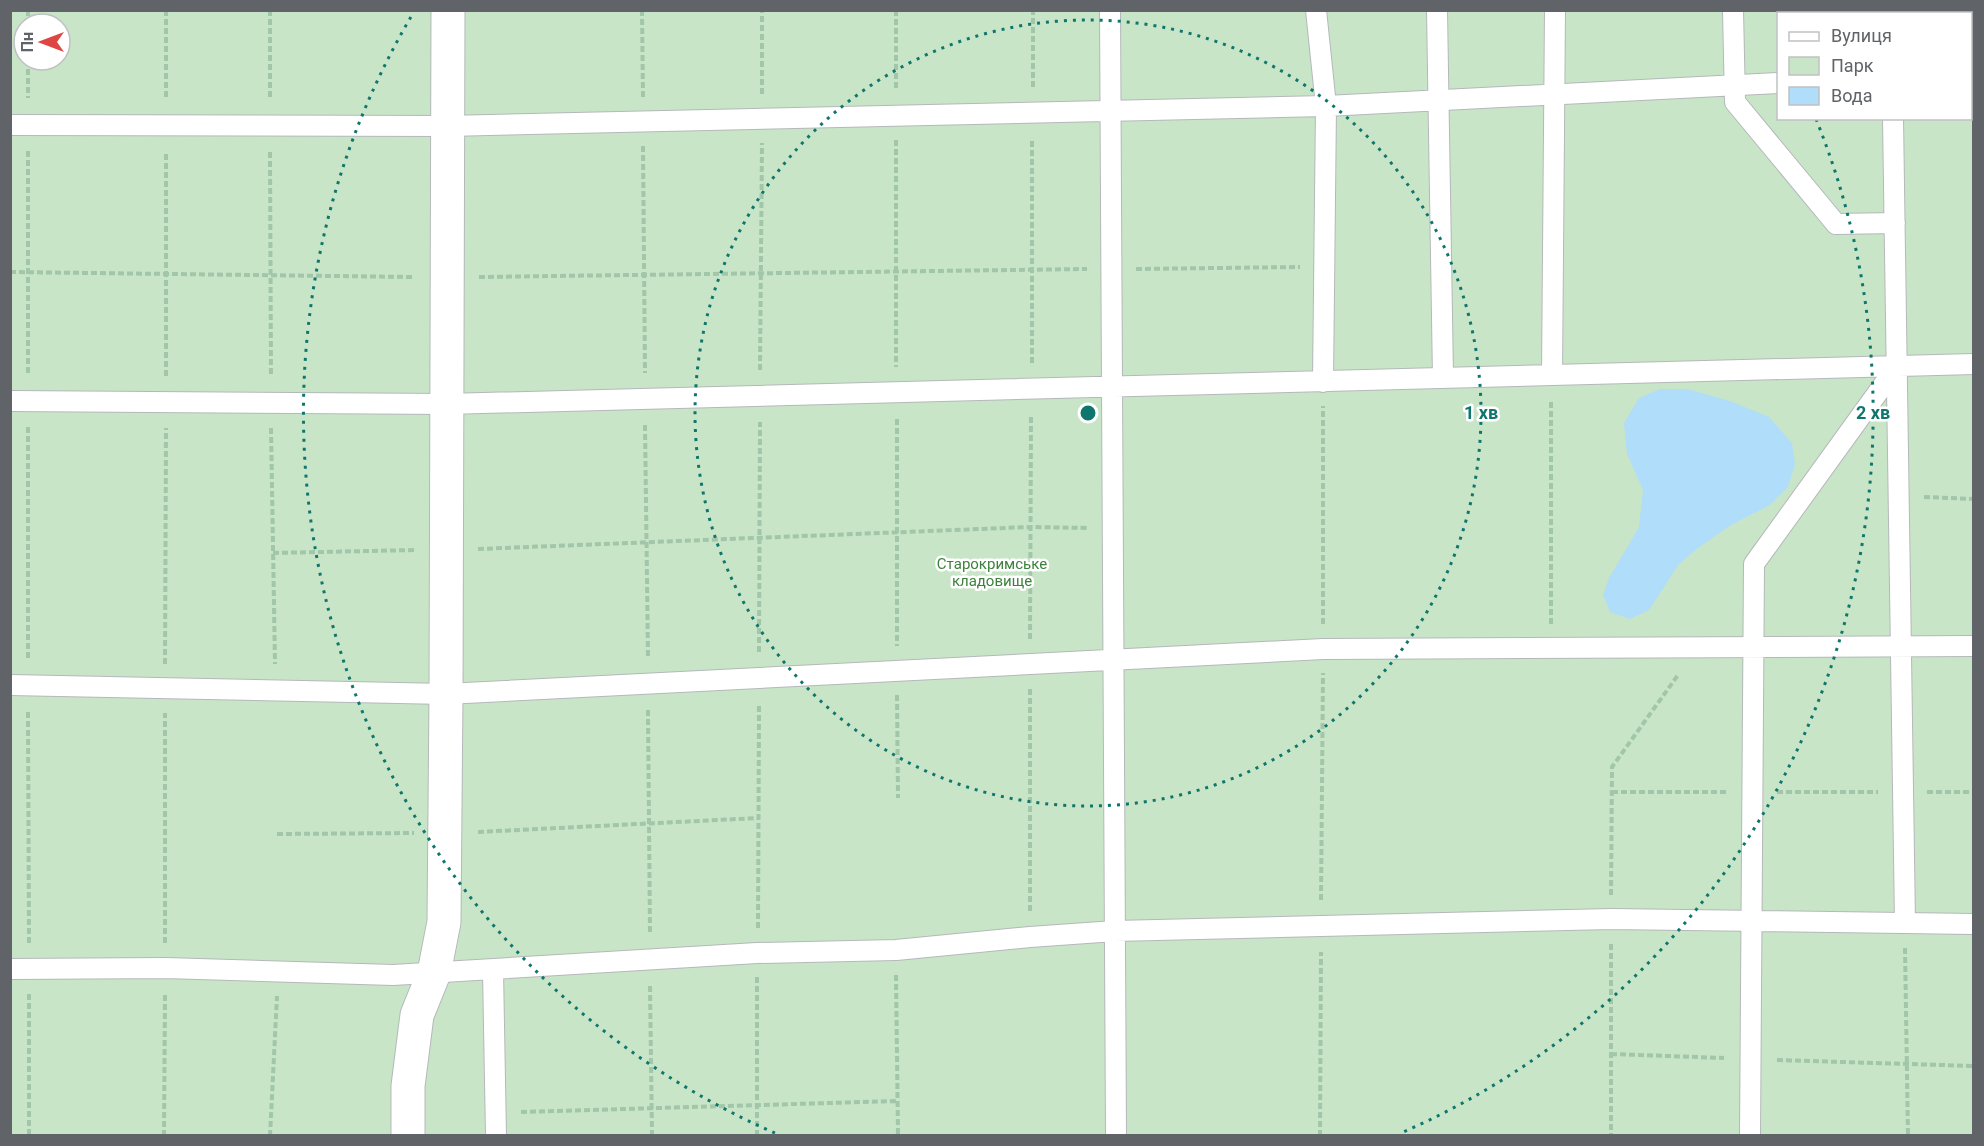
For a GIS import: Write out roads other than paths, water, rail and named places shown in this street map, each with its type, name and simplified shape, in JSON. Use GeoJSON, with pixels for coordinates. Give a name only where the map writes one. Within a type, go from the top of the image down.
{"type":"FeatureCollection","features":[{"type":"Feature","properties":{"kind":"street"},"geometry":{"type":"LineString","coordinates":[[408,1136],[408,1086],[417,1015],[434,973],[444,922],[448,10]]}},
{"type":"Feature","properties":{"kind":"lane"},"geometry":{"type":"LineString","coordinates":[[1110,10],[1116,1136]]}},
{"type":"Feature","properties":{"kind":"lane"},"geometry":{"type":"LineString","coordinates":[[1316,10],[1326,106],[1323,382]]}},
{"type":"Feature","properties":{"kind":"lane"},"geometry":{"type":"LineString","coordinates":[[1437,10],[1443,378]]}},
{"type":"Feature","properties":{"kind":"lane"},"geometry":{"type":"LineString","coordinates":[[1551,375],[1555,10]]}},
{"type":"Feature","properties":{"kind":"lane"},"geometry":{"type":"LineString","coordinates":[[1733,10],[1736,102],[1836,224],[1895,223]]}},
{"type":"Feature","properties":{"kind":"lane"},"geometry":{"type":"LineString","coordinates":[[19,125],[447,126],[1326,106],[1777,83]]}},
{"type":"Feature","properties":{"kind":"lane"},"geometry":{"type":"LineString","coordinates":[[1893,120],[1905,923]]}},
{"type":"Feature","properties":{"kind":"lane"},"geometry":{"type":"LineString","coordinates":[[19,401],[447,404],[1974,364]]}},
{"type":"Feature","properties":{"kind":"lane"},"geometry":{"type":"LineString","coordinates":[[1750,1136],[1754,564],[1897,366]]}},
{"type":"Feature","properties":{"kind":"lane"},"geometry":{"type":"LineString","coordinates":[[19,686],[446,694],[1323,649],[1974,646]]}},
{"type":"Feature","properties":{"kind":"lane"},"geometry":{"type":"LineString","coordinates":[[20,969],[165,968],[393,975],[757,953],[896,950],[1115,931],[1611,919],[1974,924]]}},
{"type":"Feature","properties":{"kind":"lane"},"geometry":{"type":"LineString","coordinates":[[493,970],[496,1136]]}},
{"type":"Feature","properties":{"kind":"water"},"geometry":{"type":"Polygon","coordinates":[[[1660,389],[1687,389],[1730,401],[1769,417],[1792,443],[1795,464],[1788,487],[1770,505],[1731,525],[1698,548],[1679,564],[1649,610],[1630,619],[1610,612],[1603,595],[1609,578],[1639,527],[1643,490],[1627,454],[1624,423],[1639,398],[1660,389]]]}},
{"type":"Feature","properties":{"kind":"park label","name":"Старокримське кладовище"},"geometry":{"type":"Point","coordinates":[992,572]}}]}
